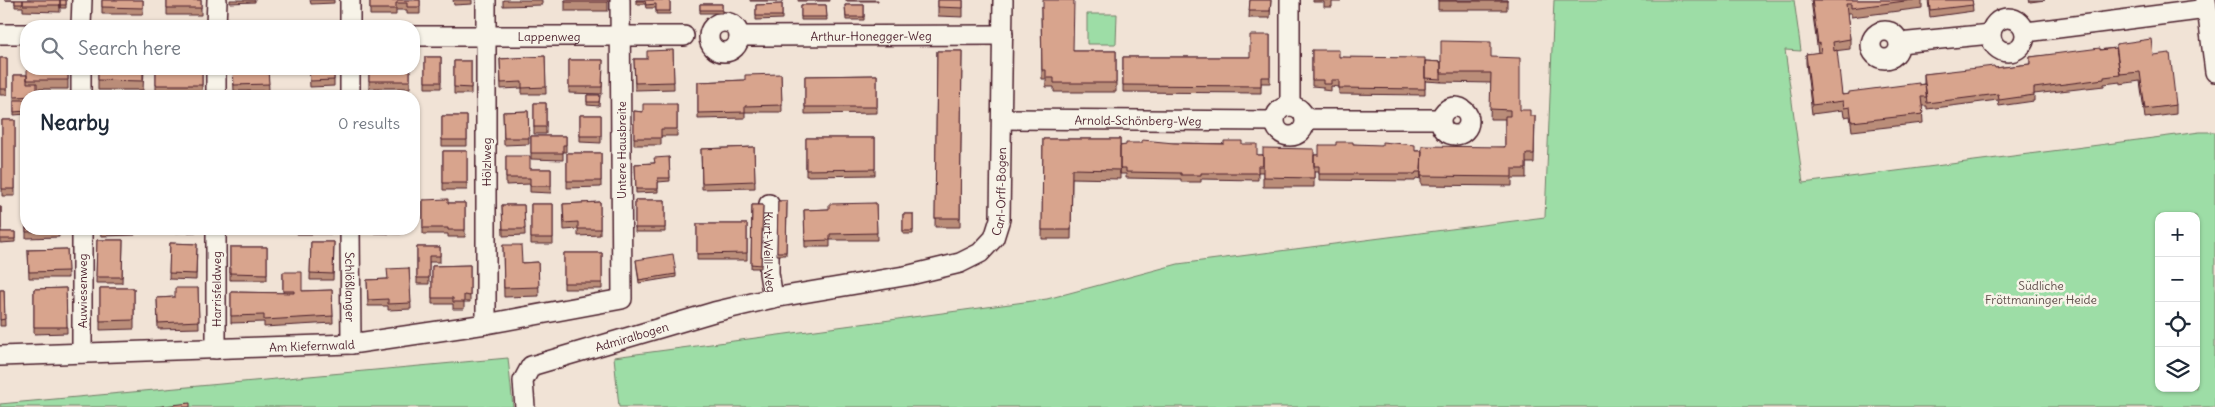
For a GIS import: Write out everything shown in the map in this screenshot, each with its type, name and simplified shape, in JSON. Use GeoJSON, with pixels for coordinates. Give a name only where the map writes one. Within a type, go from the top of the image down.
{"type":"FeatureCollection","features":[{"type":"Feature","properties":{"kind":"street"},"geometry":{"type":"LineString","coordinates":[[81,20],[82,0]]}},
{"type":"Feature","properties":{"kind":"street"},"geometry":{"type":"LineString","coordinates":[[216,20],[217,0]]}},
{"type":"Feature","properties":{"kind":"street"},"geometry":{"type":"LineString","coordinates":[[350,0],[350,20]]}},
{"type":"Feature","properties":{"kind":"street","name":"Hölzlweg"},"geometry":{"type":"LineString","coordinates":[[486,0],[486,324]]}},
{"type":"Feature","properties":{"kind":"street","name":"Untere Hausbreite"},"geometry":{"type":"LineString","coordinates":[[620,0],[622,299]]}},
{"type":"Feature","properties":{"kind":"street","name":"Carl-Orff-Bogen"},"geometry":{"type":"LineString","coordinates":[[773,298],[910,274],[960,263],[980,253],[994,238],[1000,219],[1003,0]]}},
{"type":"Feature","properties":{"kind":"street"},"geometry":{"type":"LineString","coordinates":[[1290,0],[1290,106]]}},
{"type":"Feature","properties":{"kind":"street"},"geometry":{"type":"LineString","coordinates":[[2026,32],[2207,5],[2215,72]]}},
{"type":"Feature","properties":{"kind":"street"},"geometry":{"type":"LineString","coordinates":[[2004,9],[2024,27],[2026,32],[2024,43],[2020,48],[2009,52],[1998,49],[1994,45],[1991,34],[1995,23],[2004,9]]}},
{"type":"Feature","properties":{"kind":"street"},"geometry":{"type":"LineString","coordinates":[[0,34],[20,34]]}},
{"type":"Feature","properties":{"kind":"street"},"geometry":{"type":"LineString","coordinates":[[1899,43],[1991,34]]}},
{"type":"Feature","properties":{"kind":"street","name":"Arthur-Honegger-Weg"},"geometry":{"type":"LineString","coordinates":[[740,36],[1003,35]]}},
{"type":"Feature","properties":{"kind":"street","name":"Lappenweg"},"geometry":{"type":"LineString","coordinates":[[420,36],[486,38],[684,36]]}},
{"type":"Feature","properties":{"kind":"street"},"geometry":{"type":"LineString","coordinates":[[81,75],[81,90]]}},
{"type":"Feature","properties":{"kind":"street"},"geometry":{"type":"LineString","coordinates":[[216,75],[216,90]]}},
{"type":"Feature","properties":{"kind":"street"},"geometry":{"type":"LineString","coordinates":[[350,75],[350,90]]}},
{"type":"Feature","properties":{"kind":"street"},"geometry":{"type":"LineString","coordinates":[[1290,106],[1300,110],[1305,119],[1300,133],[1290,137],[1281,134],[1274,121],[1278,112],[1290,106]]}},
{"type":"Feature","properties":{"kind":"street","name":"Arnold-Schönberg-Weg"},"geometry":{"type":"LineString","coordinates":[[1002,119],[1274,121]]}},
{"type":"Feature","properties":{"kind":"street"},"geometry":{"type":"LineString","coordinates":[[1305,119],[1440,119]]}},
{"type":"Feature","properties":{"kind":"street","name":"Kurt-Weill-Weg"},"geometry":{"type":"LineString","coordinates":[[769,204],[768,273],[773,298]]}},
{"type":"Feature","properties":{"kind":"street","name":"Auwiesenweg"},"geometry":{"type":"LineString","coordinates":[[82,235],[82,353]]}},
{"type":"Feature","properties":{"kind":"street","name":"Harrisfeldweg"},"geometry":{"type":"LineString","coordinates":[[216,235],[216,349]]}},
{"type":"Feature","properties":{"kind":"street","name":"Schlößlanger"},"geometry":{"type":"LineString","coordinates":[[350,235],[351,344]]}},
{"type":"Feature","properties":{"kind":"street","name":"Admiralbogen"},"geometry":{"type":"LineString","coordinates":[[525,407],[523,381],[531,366],[694,317],[773,298]]}},
{"type":"Feature","properties":{"kind":"street","name":"Am Kiefernwald"},"geometry":{"type":"LineString","coordinates":[[0,356],[351,344],[486,324],[622,299]]}},
{"type":"Feature","properties":{"kind":"green space","name":"Südliche Fröttmaninger Heide"},"geometry":{"type":"Polygon","coordinates":[[[1554,0],[1794,0],[1801,51],[1785,50],[1803,183],[2200,132],[2215,132],[2215,407],[619,407],[614,357],[1047,299],[1178,264],[1545,217],[1554,0]]]}},
{"type":"Feature","properties":{"kind":"green space"},"geometry":{"type":"Polygon","coordinates":[[[1087,14],[1117,14],[1116,44],[1087,44],[1087,14]]]}},
{"type":"Feature","properties":{"kind":"green space"},"geometry":{"type":"Polygon","coordinates":[[[508,358],[513,407],[0,407],[0,404],[508,358]]]}},
{"type":"Feature","properties":{"kind":"building"},"geometry":{"type":"Polygon","coordinates":[[[15,0],[23,0],[23,4],[15,4],[15,0]]]}},
{"type":"Feature","properties":{"kind":"building"},"geometry":{"type":"Polygon","coordinates":[[[23,0],[60,0],[60,5],[23,5],[23,0]]]}},
{"type":"Feature","properties":{"kind":"building"},"geometry":{"type":"Polygon","coordinates":[[[60,0],[66,0],[66,5],[60,5],[60,0]]]}},
{"type":"Feature","properties":{"kind":"building"},"geometry":{"type":"Polygon","coordinates":[[[102,0],[143,0],[143,8],[102,7],[102,0]]]}},
{"type":"Feature","properties":{"kind":"building"},"geometry":{"type":"Polygon","coordinates":[[[167,0],[201,0],[201,8],[167,8],[167,0]]]}},
{"type":"Feature","properties":{"kind":"building"},"geometry":{"type":"Polygon","coordinates":[[[370,0],[420,0],[420,7],[407,7],[407,3],[396,3],[396,9],[370,9],[370,0]]]}},
{"type":"Feature","properties":{"kind":"building"},"geometry":{"type":"Polygon","coordinates":[[[565,0],[608,0],[608,2],[565,2],[565,0]]]}},
{"type":"Feature","properties":{"kind":"building"},"geometry":{"type":"Polygon","coordinates":[[[636,0],[670,0],[670,11],[656,11],[656,4],[646,5],[645,1],[636,0]]]}},
{"type":"Feature","properties":{"kind":"building"},"geometry":{"type":"Polygon","coordinates":[[[938,0],[963,0],[963,8],[938,7],[938,0]]]}},
{"type":"Feature","properties":{"kind":"building"},"geometry":{"type":"Polygon","coordinates":[[[1043,0],[1074,0],[1073,51],[1116,51],[1116,83],[1054,83],[1054,78],[1046,78],[1046,70],[1042,70],[1041,8],[1043,8],[1043,0]]]}},
{"type":"Feature","properties":{"kind":"building"},"geometry":{"type":"Polygon","coordinates":[[[1250,0],[1271,0],[1270,11],[1249,11],[1250,0]]]}},
{"type":"Feature","properties":{"kind":"building"},"geometry":{"type":"Polygon","coordinates":[[[1507,0],[1507,1],[1438,1],[1507,0]]]}},
{"type":"Feature","properties":{"kind":"building"},"geometry":{"type":"Polygon","coordinates":[[[1812,0],[1913,0],[1851,8],[1851,4],[1846,4],[1850,39],[1833,42],[1834,51],[1837,50],[1842,95],[1849,94],[1849,92],[1919,83],[1919,85],[1925,84],[1927,97],[1921,97],[1923,114],[1852,122],[1850,107],[1844,108],[1843,101],[1812,105],[1806,54],[1821,52],[1820,43],[1818,44],[1812,0]]]}},
{"type":"Feature","properties":{"kind":"building"},"geometry":{"type":"Polygon","coordinates":[[[1929,0],[1972,0],[1973,5],[1930,10],[1929,0]]]}},
{"type":"Feature","properties":{"kind":"building"},"geometry":{"type":"Polygon","coordinates":[[[700,4],[722,4],[722,10],[700,10],[700,4]]]}},
{"type":"Feature","properties":{"kind":"building"},"geometry":{"type":"Polygon","coordinates":[[[782,4],[782,16],[756,16],[756,5],[782,4]]]}},
{"type":"Feature","properties":{"kind":"building"},"geometry":{"type":"Polygon","coordinates":[[[801,5],[826,5],[827,17],[801,17],[801,5]]]}},
{"type":"Feature","properties":{"kind":"building"},"geometry":{"type":"Polygon","coordinates":[[[845,5],[864,5],[864,17],[846,17],[845,5]]]}},
{"type":"Feature","properties":{"kind":"building"},"geometry":{"type":"Polygon","coordinates":[[[1250,35],[1270,35],[1270,77],[1261,77],[1261,86],[1123,85],[1123,57],[1250,57],[1250,35]]]}},
{"type":"Feature","properties":{"kind":"building"},"geometry":{"type":"Polygon","coordinates":[[[2151,39],[2153,55],[2170,53],[2176,105],[2145,109],[2140,72],[2120,74],[2116,44],[2151,39]]]}},
{"type":"Feature","properties":{"kind":"building"},"geometry":{"type":"Polygon","coordinates":[[[1441,41],[1491,42],[1491,57],[1520,58],[1520,110],[1530,110],[1530,116],[1535,116],[1534,154],[1526,154],[1526,169],[1512,169],[1512,177],[1421,176],[1422,146],[1505,147],[1505,116],[1510,116],[1510,110],[1490,109],[1491,73],[1441,73],[1441,41]]]}},
{"type":"Feature","properties":{"kind":"building"},"geometry":{"type":"Polygon","coordinates":[[[2100,48],[2100,50],[2116,48],[2120,75],[2104,77],[2104,79],[2034,88],[2034,95],[1999,100],[1998,94],[1927,103],[1924,74],[2030,64],[2030,57],[2100,48]]]}},
{"type":"Feature","properties":{"kind":"building"},"geometry":{"type":"Polygon","coordinates":[[[673,50],[674,82],[635,83],[634,59],[647,59],[647,51],[673,50]]]}},
{"type":"Feature","properties":{"kind":"building"},"geometry":{"type":"Polygon","coordinates":[[[1312,50],[1339,50],[1339,57],[1425,58],[1425,89],[1339,88],[1339,80],[1331,80],[1331,84],[1323,84],[1323,80],[1312,80],[1312,50]]]}},
{"type":"Feature","properties":{"kind":"building"},"geometry":{"type":"Polygon","coordinates":[[[937,51],[962,51],[960,218],[935,218],[937,51]]]}},
{"type":"Feature","properties":{"kind":"building"},"geometry":{"type":"Polygon","coordinates":[[[545,56],[546,87],[522,88],[522,82],[501,83],[500,59],[545,56]]]}},
{"type":"Feature","properties":{"kind":"building"},"geometry":{"type":"Polygon","coordinates":[[[425,57],[441,57],[441,82],[425,82],[425,57]]]}},
{"type":"Feature","properties":{"kind":"building"},"geometry":{"type":"Polygon","coordinates":[[[0,58],[7,58],[7,89],[0,89],[0,58]]]}},
{"type":"Feature","properties":{"kind":"building"},"geometry":{"type":"Polygon","coordinates":[[[569,60],[603,60],[602,87],[569,87],[569,60]]]}},
{"type":"Feature","properties":{"kind":"building"},"geometry":{"type":"Polygon","coordinates":[[[454,61],[471,61],[471,88],[454,87],[454,61]]]}},
{"type":"Feature","properties":{"kind":"building"},"geometry":{"type":"Polygon","coordinates":[[[1425,61],[1441,62],[1441,79],[1425,78],[1425,61]]]}},
{"type":"Feature","properties":{"kind":"building"},"geometry":{"type":"Polygon","coordinates":[[[781,74],[782,105],[745,106],[745,112],[698,113],[698,82],[745,80],[745,75],[781,74]]]}},
{"type":"Feature","properties":{"kind":"building"},"geometry":{"type":"Polygon","coordinates":[[[14,75],[27,75],[27,83],[37,83],[37,90],[20,90],[20,97],[14,97],[14,75]]]}},
{"type":"Feature","properties":{"kind":"building"},"geometry":{"type":"Polygon","coordinates":[[[27,75],[68,75],[68,80],[27,80],[27,75]]]}},
{"type":"Feature","properties":{"kind":"building"},"geometry":{"type":"Polygon","coordinates":[[[98,75],[143,75],[143,81],[98,80],[98,75]]]}},
{"type":"Feature","properties":{"kind":"building"},"geometry":{"type":"Polygon","coordinates":[[[156,75],[202,75],[202,85],[156,85],[156,75]]]}},
{"type":"Feature","properties":{"kind":"building"},"geometry":{"type":"Polygon","coordinates":[[[233,75],[268,75],[269,84],[234,85],[233,75]]]}},
{"type":"Feature","properties":{"kind":"building"},"geometry":{"type":"Polygon","coordinates":[[[310,75],[334,75],[334,80],[310,81],[310,75]]]}},
{"type":"Feature","properties":{"kind":"building"},"geometry":{"type":"Polygon","coordinates":[[[369,75],[410,75],[410,81],[369,81],[369,75]]]}},
{"type":"Feature","properties":{"kind":"building"},"geometry":{"type":"Polygon","coordinates":[[[877,75],[877,107],[805,107],[805,76],[877,75]]]}},
{"type":"Feature","properties":{"kind":"building"},"geometry":{"type":"Polygon","coordinates":[[[587,95],[600,95],[599,102],[587,102],[587,95]]]}},
{"type":"Feature","properties":{"kind":"building"},"geometry":{"type":"Polygon","coordinates":[[[14,100],[20,100],[20,112],[14,112],[14,100]]]}},
{"type":"Feature","properties":{"kind":"building"},"geometry":{"type":"Polygon","coordinates":[[[534,103],[546,103],[546,127],[534,127],[534,103]]]}},
{"type":"Feature","properties":{"kind":"building"},"geometry":{"type":"Polygon","coordinates":[[[643,104],[677,104],[677,129],[661,129],[661,138],[634,138],[634,111],[643,112],[643,104]]]}},
{"type":"Feature","properties":{"kind":"building"},"geometry":{"type":"Polygon","coordinates":[[[528,111],[529,138],[504,138],[503,112],[528,111]]]}},
{"type":"Feature","properties":{"kind":"building"},"geometry":{"type":"Polygon","coordinates":[[[580,115],[601,115],[601,136],[580,136],[580,115]]]}},
{"type":"Feature","properties":{"kind":"building"},"geometry":{"type":"Polygon","coordinates":[[[442,116],[467,116],[467,140],[442,140],[442,116]]]}},
{"type":"Feature","properties":{"kind":"building"},"geometry":{"type":"Polygon","coordinates":[[[2,120],[15,120],[15,189],[2,189],[2,120]]]}},
{"type":"Feature","properties":{"kind":"building"},"geometry":{"type":"Polygon","coordinates":[[[531,136],[566,136],[566,145],[563,145],[563,153],[531,153],[531,136]]]}},
{"type":"Feature","properties":{"kind":"building"},"geometry":{"type":"Polygon","coordinates":[[[806,138],[875,138],[875,169],[806,170],[806,138]]]}},
{"type":"Feature","properties":{"kind":"building"},"geometry":{"type":"Polygon","coordinates":[[[1043,139],[1120,139],[1120,170],[1072,169],[1071,230],[1042,230],[1043,139]]]}},
{"type":"Feature","properties":{"kind":"building"},"geometry":{"type":"Polygon","coordinates":[[[1142,140],[1224,144],[1224,141],[1242,141],[1242,144],[1257,144],[1257,155],[1263,155],[1263,166],[1258,166],[1258,173],[1181,175],[1181,173],[1126,172],[1126,168],[1120,168],[1120,146],[1126,145],[1126,143],[1142,143],[1142,140]]]}},
{"type":"Feature","properties":{"kind":"building"},"geometry":{"type":"Polygon","coordinates":[[[1336,142],[1382,145],[1382,142],[1415,145],[1415,151],[1422,151],[1421,172],[1416,172],[1415,174],[1319,174],[1319,166],[1314,166],[1314,155],[1319,155],[1319,145],[1336,145],[1336,142]]]}},
{"type":"Feature","properties":{"kind":"building"},"geometry":{"type":"Polygon","coordinates":[[[754,147],[755,181],[702,183],[701,149],[754,147]]]}},
{"type":"Feature","properties":{"kind":"building"},"geometry":{"type":"Polygon","coordinates":[[[1263,148],[1314,149],[1314,178],[1263,177],[1263,148]]]}},
{"type":"Feature","properties":{"kind":"building"},"geometry":{"type":"Polygon","coordinates":[[[443,151],[467,151],[467,183],[443,183],[443,151]]]}},
{"type":"Feature","properties":{"kind":"building"},"geometry":{"type":"Polygon","coordinates":[[[567,153],[601,153],[601,181],[567,181],[567,153]]]}},
{"type":"Feature","properties":{"kind":"building"},"geometry":{"type":"Polygon","coordinates":[[[506,156],[530,156],[530,169],[551,169],[551,186],[530,186],[530,178],[506,178],[506,156]]]}},
{"type":"Feature","properties":{"kind":"building"},"geometry":{"type":"Polygon","coordinates":[[[669,157],[670,178],[658,178],[658,189],[636,189],[635,164],[655,163],[654,158],[669,157]]]}},
{"type":"Feature","properties":{"kind":"building"},"geometry":{"type":"Polygon","coordinates":[[[448,199],[448,203],[465,203],[465,230],[423,228],[423,200],[448,199]]]}},
{"type":"Feature","properties":{"kind":"building"},"geometry":{"type":"Polygon","coordinates":[[[635,200],[665,200],[665,228],[635,228],[635,200]]]}},
{"type":"Feature","properties":{"kind":"building"},"geometry":{"type":"Polygon","coordinates":[[[778,201],[787,201],[786,252],[777,252],[778,201]]]}},
{"type":"Feature","properties":{"kind":"building"},"geometry":{"type":"Polygon","coordinates":[[[600,202],[600,229],[578,229],[578,222],[564,223],[563,204],[600,202]]]}},
{"type":"Feature","properties":{"kind":"building"},"geometry":{"type":"Polygon","coordinates":[[[876,203],[877,233],[830,234],[830,240],[805,241],[804,210],[829,209],[829,204],[876,203]]]}},
{"type":"Feature","properties":{"kind":"building"},"geometry":{"type":"Polygon","coordinates":[[[531,204],[553,204],[553,238],[531,238],[531,204]]]}},
{"type":"Feature","properties":{"kind":"building"},"geometry":{"type":"Polygon","coordinates":[[[502,205],[524,205],[525,229],[503,229],[502,205]]]}},
{"type":"Feature","properties":{"kind":"building"},"geometry":{"type":"Polygon","coordinates":[[[752,205],[763,205],[761,265],[751,264],[752,205]]]}},
{"type":"Feature","properties":{"kind":"building"},"geometry":{"type":"Polygon","coordinates":[[[1,207],[1,229],[0,229],[1,207]]]}},
{"type":"Feature","properties":{"kind":"building"},"geometry":{"type":"Polygon","coordinates":[[[903,214],[913,214],[913,231],[903,231],[903,214]]]}},
{"type":"Feature","properties":{"kind":"building"},"geometry":{"type":"Polygon","coordinates":[[[697,224],[747,224],[747,253],[697,254],[697,224]]]}},
{"type":"Feature","properties":{"kind":"building"},"geometry":{"type":"Polygon","coordinates":[[[0,232],[15,232],[15,239],[0,239],[0,232]]]}},
{"type":"Feature","properties":{"kind":"building"},"geometry":{"type":"Polygon","coordinates":[[[97,240],[123,240],[122,277],[96,277],[97,240]]]}},
{"type":"Feature","properties":{"kind":"building"},"geometry":{"type":"Polygon","coordinates":[[[311,242],[334,242],[333,274],[310,273],[311,242]]]}},
{"type":"Feature","properties":{"kind":"building"},"geometry":{"type":"Polygon","coordinates":[[[170,243],[197,244],[196,274],[169,273],[170,243]]]}},
{"type":"Feature","properties":{"kind":"building"},"geometry":{"type":"Polygon","coordinates":[[[503,245],[521,245],[522,263],[538,262],[539,287],[504,288],[503,245]]]}},
{"type":"Feature","properties":{"kind":"building"},"geometry":{"type":"Polygon","coordinates":[[[230,247],[267,247],[267,274],[230,273],[230,247]]]}},
{"type":"Feature","properties":{"kind":"building"},"geometry":{"type":"Polygon","coordinates":[[[417,247],[440,247],[440,256],[429,256],[429,278],[417,278],[417,247]]]}},
{"type":"Feature","properties":{"kind":"building"},"geometry":{"type":"Polygon","coordinates":[[[67,249],[68,271],[29,272],[28,250],[67,249]]]}},
{"type":"Feature","properties":{"kind":"building"},"geometry":{"type":"Polygon","coordinates":[[[564,253],[602,253],[602,283],[564,283],[564,253]]]}},
{"type":"Feature","properties":{"kind":"building"},"geometry":{"type":"Polygon","coordinates":[[[673,254],[676,274],[639,280],[636,260],[673,254]]]}},
{"type":"Feature","properties":{"kind":"building"},"geometry":{"type":"Polygon","coordinates":[[[470,265],[470,296],[464,295],[464,302],[453,302],[453,298],[432,298],[432,266],[470,265]]]}},
{"type":"Feature","properties":{"kind":"building"},"geometry":{"type":"Polygon","coordinates":[[[409,268],[411,303],[388,304],[388,299],[368,300],[367,280],[388,279],[387,269],[409,268]]]}},
{"type":"Feature","properties":{"kind":"building"},"geometry":{"type":"Polygon","coordinates":[[[283,272],[302,272],[302,291],[332,290],[333,316],[264,320],[264,315],[231,316],[231,292],[294,293],[294,291],[283,291],[283,272]]]}},
{"type":"Feature","properties":{"kind":"building"},"geometry":{"type":"Polygon","coordinates":[[[66,288],[67,327],[34,327],[34,289],[66,288]]]}},
{"type":"Feature","properties":{"kind":"building"},"geometry":{"type":"Polygon","coordinates":[[[100,288],[134,288],[134,320],[100,321],[100,288]]]}},
{"type":"Feature","properties":{"kind":"building"},"geometry":{"type":"Polygon","coordinates":[[[175,288],[198,288],[199,321],[158,323],[157,298],[175,297],[175,288]]]}},
{"type":"Feature","properties":{"kind":"building"},"geometry":{"type":"Polygon","coordinates":[[[0,290],[4,290],[5,319],[0,320],[0,290]]]}},
{"type":"Feature","properties":{"kind":"building"},"geometry":{"type":"Polygon","coordinates":[[[190,403],[190,407],[155,407],[190,403]]]}}]}
